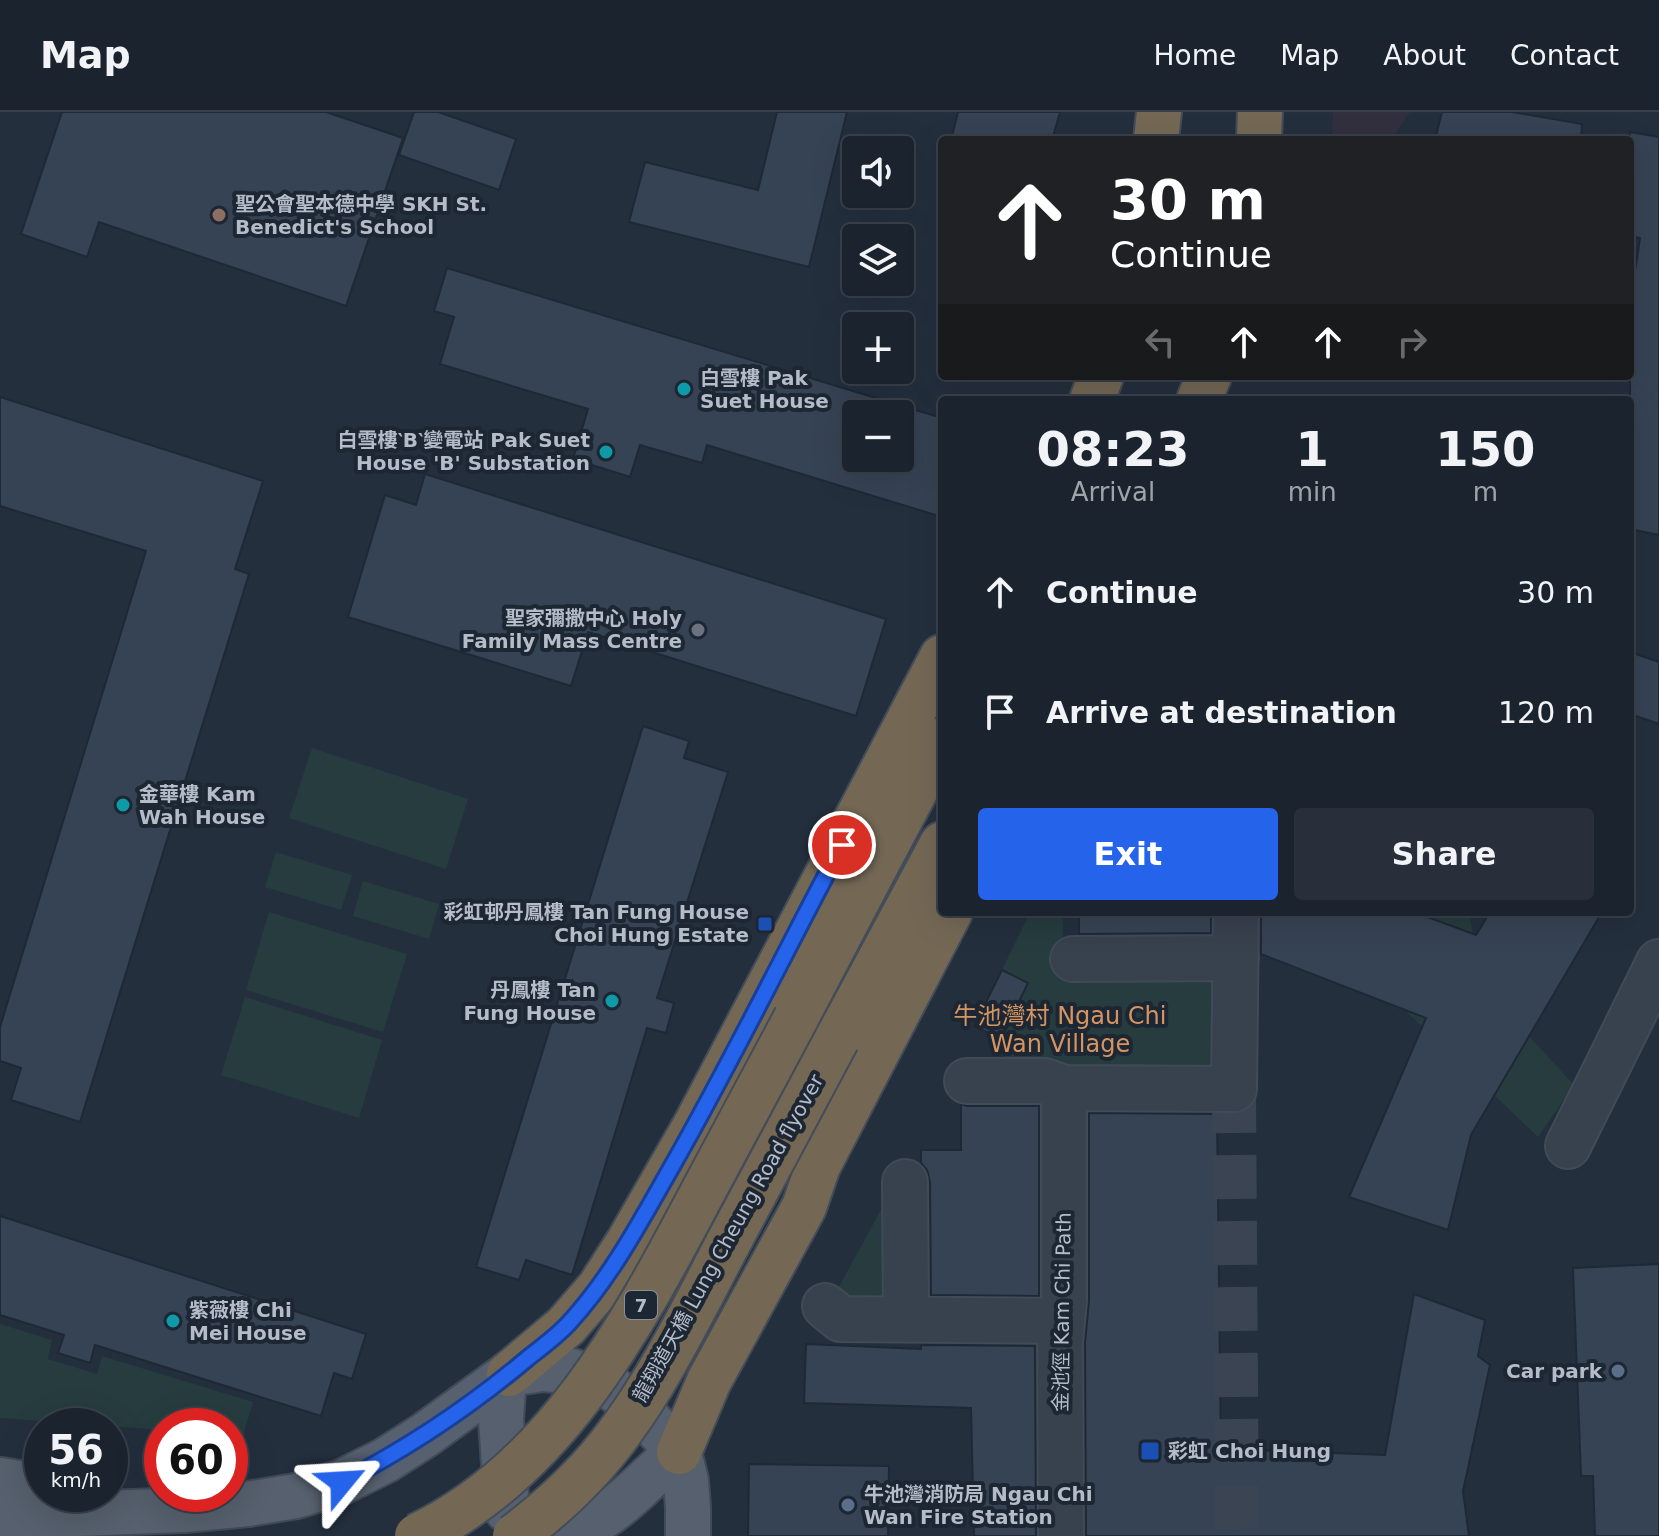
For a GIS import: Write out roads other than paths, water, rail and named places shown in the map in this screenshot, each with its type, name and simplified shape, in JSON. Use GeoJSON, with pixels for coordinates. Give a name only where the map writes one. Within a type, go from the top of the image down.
{"type":"FeatureCollection","features":[{"type":"Feature","properties":{"kind":"highway"},"geometry":{"type":"LineString","coordinates":[[1156,136],[1159,112]]}},
{"type":"Feature","properties":{"kind":"highway"},"geometry":{"type":"LineString","coordinates":[[1259,136],[1260,112]]}},
{"type":"Feature","properties":{"kind":"highway"},"geometry":{"type":"LineString","coordinates":[[507,1376],[566,1326],[599,1288],[629,1241],[695,1126],[938,665]]}},
{"type":"Feature","properties":{"kind":"highway","name":"7"},"geometry":{"type":"LineString","coordinates":[[417,1536],[483,1495],[543,1441],[585,1390],[627,1329],[938,748]]}},
{"type":"Feature","properties":{"kind":"highway","name":"龍翔道天橋 Lung Cheung Road flyover"},"geometry":{"type":"LineString","coordinates":[[511,1527],[548,1510],[581,1479],[636,1407],[695,1306],[938,851]]}},
{"type":"Feature","properties":{"kind":"highway"},"geometry":{"type":"LineString","coordinates":[[679,1452],[709,1381],[804,1207],[818,1166],[948,916]]}},
{"type":"Feature","properties":{"kind":"main road"},"geometry":{"type":"LineString","coordinates":[[128,1512],[248,1504],[296,1496],[342,1482],[386,1460],[425,1435],[507,1376],[542,1369],[572,1371],[604,1383],[632,1402],[679,1452],[686,1481],[688,1536]]}},
{"type":"Feature","properties":{"kind":"main road"},"geometry":{"type":"LineString","coordinates":[[507,1376],[501,1419],[511,1527],[569,1530],[595,1522],[619,1507],[659,1467],[679,1452]]}},
{"type":"Feature","properties":{"kind":"main road"},"geometry":{"type":"LineString","coordinates":[[0,1480],[24,1484]]}},
{"type":"Feature","properties":{"kind":"main road"},"geometry":{"type":"LineString","coordinates":[[0,1517],[117,1512]]}},
{"type":"Feature","properties":{"kind":"street"},"geometry":{"type":"LineString","coordinates":[[967,1081],[1044,1081],[1064,1088],[1234,1089],[1236,916]]}},
{"type":"Feature","properties":{"kind":"street"},"geometry":{"type":"LineString","coordinates":[[1073,959],[1236,958]]}},
{"type":"Feature","properties":{"kind":"street"},"geometry":{"type":"LineString","coordinates":[[1568,1146],[1659,962]]}},
{"type":"Feature","properties":{"kind":"street","name":"金池徑 Kam Chi Path"},"geometry":{"type":"LineString","coordinates":[[1061,1536],[1064,1088]]}},
{"type":"Feature","properties":{"kind":"street"},"geometry":{"type":"LineString","coordinates":[[905,1182],[906,1320]]}},
{"type":"Feature","properties":{"kind":"street"},"geometry":{"type":"LineString","coordinates":[[825,1306],[841,1319],[1061,1321]]}},
{"type":"Feature","properties":{"kind":"tunnel"},"geometry":{"type":"LineString","coordinates":[[1234,1089],[1237,1536]]}},
{"type":"Feature","properties":{"kind":"place","name":"聖公會聖本德中學 SKH St. Benedict's School"},"geometry":{"type":"Point","coordinates":[219,215]}},
{"type":"Feature","properties":{"kind":"place","name":"白雪樓 Pak Suet House"},"geometry":{"type":"Point","coordinates":[684,389]}},
{"type":"Feature","properties":{"kind":"place","name":"白雪樓‵B‵變電站 Pak Suet House 'B' Substation"},"geometry":{"type":"Point","coordinates":[606,452]}},
{"type":"Feature","properties":{"kind":"place","name":"聖家彌撒中心 Holy Family Mass Centre"},"geometry":{"type":"Point","coordinates":[698,630]}},
{"type":"Feature","properties":{"kind":"place","name":"金華樓 Kam Wah House"},"geometry":{"type":"Point","coordinates":[123,805]}},
{"type":"Feature","properties":{"kind":"place","name":"彩虹邨丹鳳樓 Tan Fung House Choi Hung Estate"},"geometry":{"type":"Point","coordinates":[765,924]}},
{"type":"Feature","properties":{"kind":"place","name":"丹鳳樓 Tan Fung House"},"geometry":{"type":"Point","coordinates":[612,1001]}},
{"type":"Feature","properties":{"kind":"place","name":"紫薇樓 Chi Mei House"},"geometry":{"type":"Point","coordinates":[173,1321]}},
{"type":"Feature","properties":{"kind":"place","name":"Car park"},"geometry":{"type":"Point","coordinates":[1618,1371]}},
{"type":"Feature","properties":{"kind":"place","name":"彩虹 Choi Hung"},"geometry":{"type":"Point","coordinates":[1150,1451]}},
{"type":"Feature","properties":{"kind":"place","name":"牛池灣消防局 Ngau Chi Wan Fire Station"},"geometry":{"type":"Point","coordinates":[848,1505]}},
{"type":"Feature","properties":{"kind":"district","name":"牛池灣村 Ngau Chi Wan Village"},"geometry":{"type":"Point","coordinates":[1060,1030]}}]}
